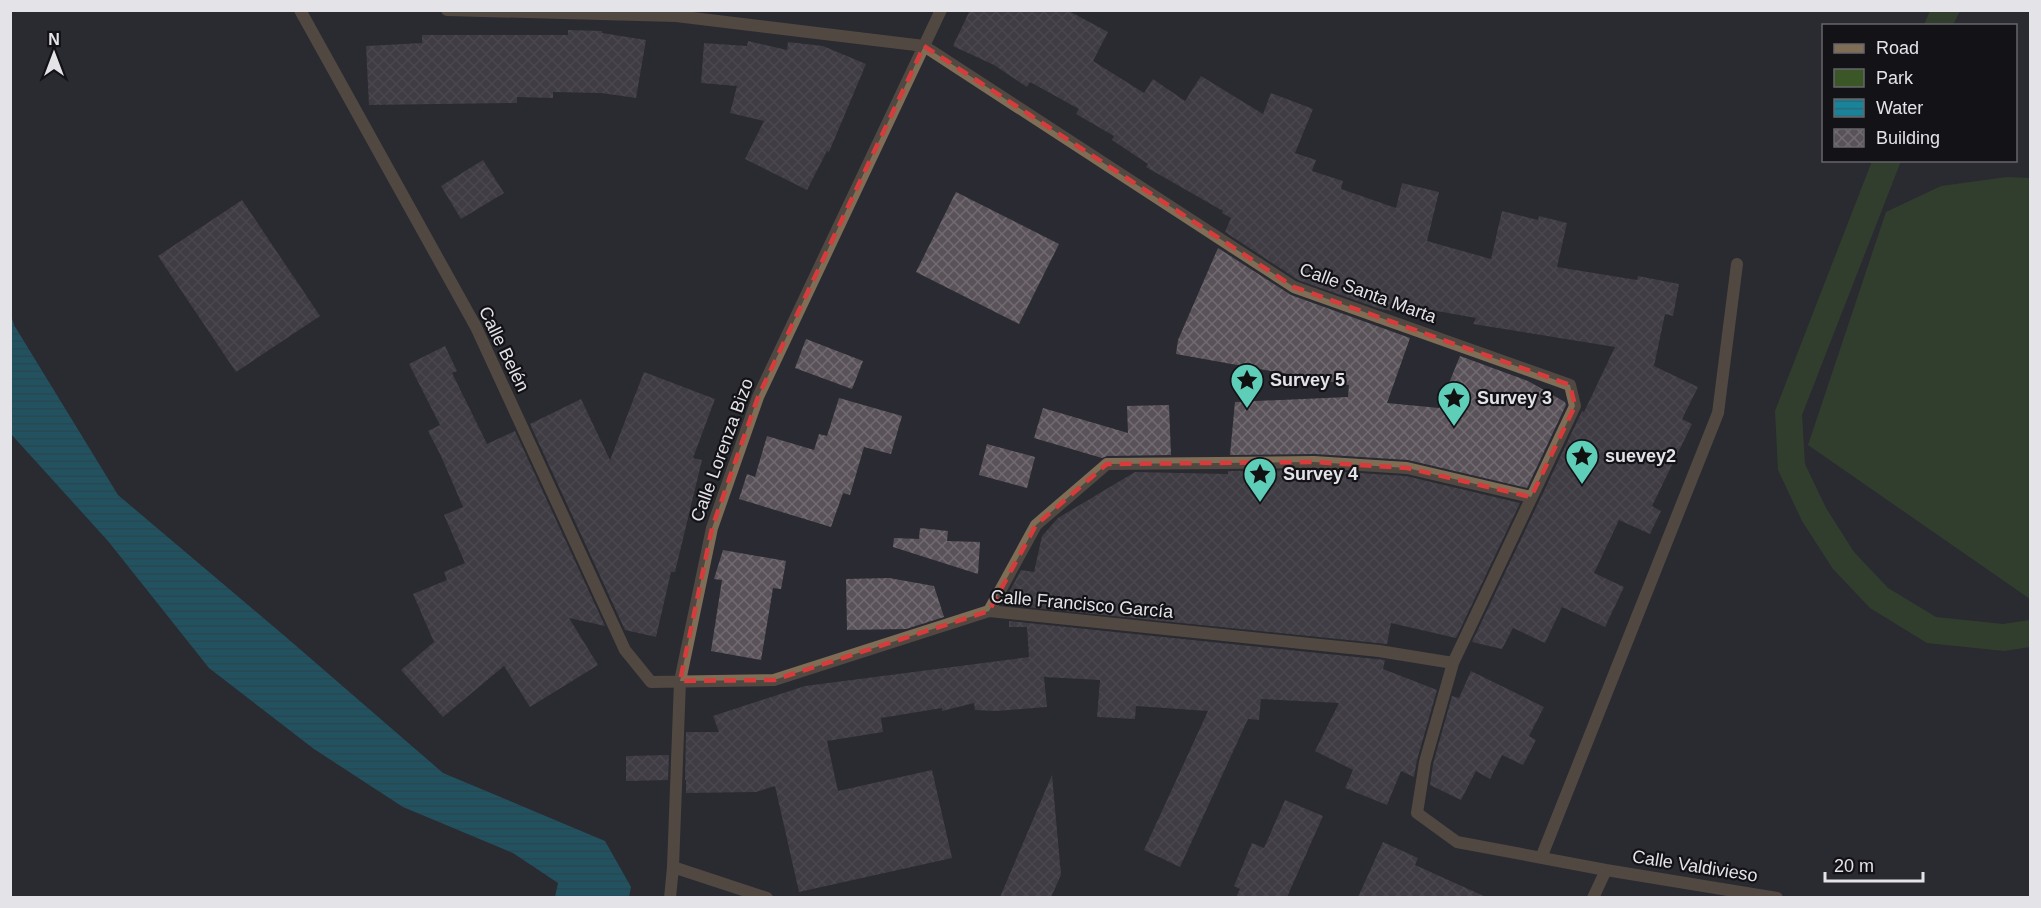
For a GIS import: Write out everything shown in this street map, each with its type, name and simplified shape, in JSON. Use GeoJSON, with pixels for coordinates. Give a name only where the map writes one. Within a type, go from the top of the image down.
{"type":"FeatureCollection","features":[{"type":"Feature","properties":{"kind":"street","name":"Calle Belén"},"geometry":{"type":"LineString","coordinates":[[300,10],[476,327],[625,650],[651,682],[680,681]]}},
{"type":"Feature","properties":{"kind":"street","name":"Calle Santa Marta"},"geometry":{"type":"LineString","coordinates":[[447,10],[676,16],[924,46],[1294,287],[1570,385],[1575,406],[1453,663],[1425,762],[1417,813],[1457,842],[1606,870]]}},
{"type":"Feature","properties":{"kind":"street","name":"Calle Lorenza Bizo"},"geometry":{"type":"LineString","coordinates":[[670,897],[680,681],[712,528],[758,397],[941,10]]}},
{"type":"Feature","properties":{"kind":"street"},"geometry":{"type":"LineString","coordinates":[[1541,858],[1718,413],[1737,264]]}},
{"type":"Feature","properties":{"kind":"street"},"geometry":{"type":"LineString","coordinates":[[989,611],[1036,525],[1107,464],[1314,462],[1407,468],[1531,498]]}},
{"type":"Feature","properties":{"kind":"street","name":"Calle Francisco García"},"geometry":{"type":"LineString","coordinates":[[680,681],[774,680],[989,611],[1379,651],[1453,663]]}},
{"type":"Feature","properties":{"kind":"street"},"geometry":{"type":"LineString","coordinates":[[673,867],[767,897]]}},
{"type":"Feature","properties":{"kind":"street"},"geometry":{"type":"LineString","coordinates":[[1593,897],[1606,870]]}},
{"type":"Feature","properties":{"kind":"street","name":"Calle Valdivieso"},"geometry":{"type":"LineString","coordinates":[[1606,870],[1777,897]]}},
{"type":"Feature","properties":{"kind":"highlighted area"},"geometry":{"type":"Polygon","coordinates":[[[924,46],[1294,287],[1570,385],[1575,406],[1531,497],[1407,468],[1314,462],[1107,464],[1036,525],[989,611],[774,680],[680,681],[712,528],[758,397],[924,46]]]}},
{"type":"Feature","properties":{"kind":"green space"},"geometry":{"type":"Polygon","coordinates":[[[1930,10],[1960,11],[1954,24],[1924,24],[1930,10]]]}},
{"type":"Feature","properties":{"kind":"green space"},"geometry":{"type":"Polygon","coordinates":[[[1872,162],[1901,162],[1802,415],[1805,464],[1826,508],[1854,552],[1888,588],[1936,617],[2003,624],[2030,620],[2030,647],[2004,651],[1927,643],[1870,608],[1833,569],[1802,521],[1778,470],[1775,411],[1872,162]]]}},
{"type":"Feature","properties":{"kind":"green space"},"geometry":{"type":"Polygon","coordinates":[[[2007,177],[2030,178],[2030,599],[1808,445],[1886,212],[1941,186],[2007,177]]]}},
{"type":"Feature","properties":{"kind":"water"},"geometry":{"type":"Polygon","coordinates":[[[11,315],[14,325],[118,495],[443,773],[605,841],[631,887],[629,897],[555,897],[558,883],[513,853],[403,807],[314,749],[209,668],[108,541],[11,434],[11,315]]]}},
{"type":"Feature","properties":{"kind":"building"},"geometry":{"type":"Polygon","coordinates":[[[970,10],[1067,10],[1108,32],[1093,61],[1144,93],[1153,79],[1185,101],[1201,76],[1263,114],[1271,93],[1313,109],[1295,153],[1316,160],[1312,171],[1343,181],[1341,189],[1396,208],[1402,183],[1439,192],[1427,241],[1491,259],[1502,211],[1538,220],[1539,216],[1567,223],[1557,267],[1637,280],[1638,276],[1679,284],[1673,316],[1665,314],[1654,366],[1698,387],[1682,419],[1692,424],[1652,506],[1661,511],[1650,534],[1619,520],[1594,573],[1624,587],[1605,627],[1562,607],[1545,643],[1513,628],[1502,649],[1472,642],[1615,347],[1473,324],[1476,318],[1420,308],[1418,315],[1380,309],[1298,280],[1225,232],[1231,218],[1222,213],[1223,211],[1146,167],[1148,164],[1112,140],[1114,136],[1076,114],[1079,109],[1030,82],[1027,87],[994,65],[953,46],[970,10]]]}},
{"type":"Feature","properties":{"kind":"building"},"geometry":{"type":"Polygon","coordinates":[[[568,30],[602,31],[602,33],[646,40],[636,98],[601,93],[553,92],[553,98],[517,97],[517,103],[369,105],[366,46],[422,43],[422,35],[568,35],[568,30]]]}},
{"type":"Feature","properties":{"kind":"building"},"geometry":{"type":"Polygon","coordinates":[[[748,41],[787,50],[788,42],[823,46],[866,64],[829,152],[827,151],[807,190],[745,159],[764,121],[730,113],[737,86],[701,83],[704,43],[747,46],[748,41]]]}},
{"type":"Feature","properties":{"kind":"building"},"geometry":{"type":"Polygon","coordinates":[[[483,160],[504,193],[461,219],[441,186],[483,160]]]}},
{"type":"Feature","properties":{"kind":"building"},"geometry":{"type":"Polygon","coordinates":[[[956,192],[1059,244],[1019,324],[916,272],[956,192]]]}},
{"type":"Feature","properties":{"kind":"building"},"geometry":{"type":"Polygon","coordinates":[[[242,200],[320,316],[236,372],[158,256],[242,200]]]}},
{"type":"Feature","properties":{"kind":"building"},"geometry":{"type":"Polygon","coordinates":[[[1218,248],[1291,295],[1410,338],[1387,403],[1439,408],[1460,356],[1528,381],[1565,402],[1566,405],[1527,488],[1408,460],[1315,454],[1230,455],[1235,402],[1348,397],[1349,385],[1176,354],[1178,340],[1218,248]]]}},
{"type":"Feature","properties":{"kind":"building"},"geometry":{"type":"Polygon","coordinates":[[[806,339],[863,361],[852,389],[795,368],[806,339]]]}},
{"type":"Feature","properties":{"kind":"building"},"geometry":{"type":"Polygon","coordinates":[[[445,346],[457,371],[452,373],[487,444],[515,431],[605,626],[569,618],[598,665],[530,707],[504,666],[443,717],[401,670],[434,642],[413,594],[447,580],[444,572],[465,563],[444,515],[463,507],[428,431],[440,425],[409,364],[445,346]]]}},
{"type":"Feature","properties":{"kind":"building"},"geometry":{"type":"Polygon","coordinates":[[[644,372],[715,399],[693,458],[702,460],[675,572],[671,572],[656,637],[625,630],[530,424],[581,399],[610,460],[644,372]]]}},
{"type":"Feature","properties":{"kind":"building"},"geometry":{"type":"Polygon","coordinates":[[[839,398],[902,416],[891,454],[864,447],[850,495],[843,493],[831,527],[739,499],[747,474],[755,477],[767,436],[814,450],[819,434],[827,436],[839,398]]]}},
{"type":"Feature","properties":{"kind":"building"},"geometry":{"type":"Polygon","coordinates":[[[1169,405],[1171,455],[1102,458],[1034,438],[1043,408],[1128,433],[1127,406],[1169,405]]]}},
{"type":"Feature","properties":{"kind":"building"},"geometry":{"type":"Polygon","coordinates":[[[987,444],[1035,457],[1027,488],[979,475],[987,444]]]}},
{"type":"Feature","properties":{"kind":"building"},"geometry":{"type":"Polygon","coordinates":[[[1314,470],[1406,476],[1520,503],[1456,638],[1391,623],[1387,644],[1007,605],[1007,596],[1021,570],[1034,572],[1042,536],[1058,518],[1135,472],[1228,474],[1228,471],[1314,470]]]}},
{"type":"Feature","properties":{"kind":"building"},"geometry":{"type":"Polygon","coordinates":[[[920,528],[948,531],[947,541],[980,542],[978,574],[893,547],[894,538],[919,539],[920,528]]]}},
{"type":"Feature","properties":{"kind":"building"},"geometry":{"type":"Polygon","coordinates":[[[723,550],[786,561],[781,589],[773,588],[761,660],[711,651],[722,580],[714,579],[723,550]]]}},
{"type":"Feature","properties":{"kind":"building"},"geometry":{"type":"Polygon","coordinates":[[[889,578],[934,586],[944,617],[906,629],[847,630],[846,579],[889,578]]]}},
{"type":"Feature","properties":{"kind":"building"},"geometry":{"type":"Polygon","coordinates":[[[1009,621],[1385,660],[1383,669],[1437,690],[1414,777],[1401,771],[1387,805],[1345,788],[1353,770],[1315,751],[1339,703],[1261,699],[1259,720],[1248,719],[1180,867],[1144,850],[1208,711],[1136,706],[1135,719],[1097,717],[1100,680],[1044,677],[1047,707],[996,711],[975,710],[974,703],[942,711],[942,708],[881,718],[883,732],[827,741],[838,791],[932,770],[952,858],[799,892],[775,786],[756,792],[686,793],[686,732],[719,732],[713,716],[805,686],[1029,657],[1027,627],[1009,627],[1009,621]]]}},
{"type":"Feature","properties":{"kind":"building"},"geometry":{"type":"Polygon","coordinates":[[[1471,671],[1544,707],[1529,736],[1536,740],[1523,765],[1502,755],[1490,779],[1476,771],[1461,800],[1430,785],[1433,764],[1452,696],[1459,698],[1471,671]]]}},
{"type":"Feature","properties":{"kind":"building"},"geometry":{"type":"Polygon","coordinates":[[[669,755],[668,780],[626,781],[626,756],[669,755]]]}},
{"type":"Feature","properties":{"kind":"building"},"geometry":{"type":"Polygon","coordinates":[[[1052,775],[1061,875],[1051,897],[1000,897],[1052,775]]]}},
{"type":"Feature","properties":{"kind":"building"},"geometry":{"type":"Polygon","coordinates":[[[1285,800],[1323,816],[1287,897],[1236,897],[1240,889],[1234,886],[1252,843],[1264,848],[1285,800]]]}},
{"type":"Feature","properties":{"kind":"building"},"geometry":{"type":"Polygon","coordinates":[[[1383,842],[1418,858],[1415,865],[1486,897],[1358,897],[1383,842]]]}},
{"type":"Feature","properties":{"kind":"place","name":"Survey 5"},"geometry":{"type":"Point","coordinates":[1247,409]}},
{"type":"Feature","properties":{"kind":"place","name":"Survey 3"},"geometry":{"type":"Point","coordinates":[1454,427]}},
{"type":"Feature","properties":{"kind":"place","name":"suevey2"},"geometry":{"type":"Point","coordinates":[1582,485]}},
{"type":"Feature","properties":{"kind":"place","name":"Survey 4"},"geometry":{"type":"Point","coordinates":[1260,503]}}]}
